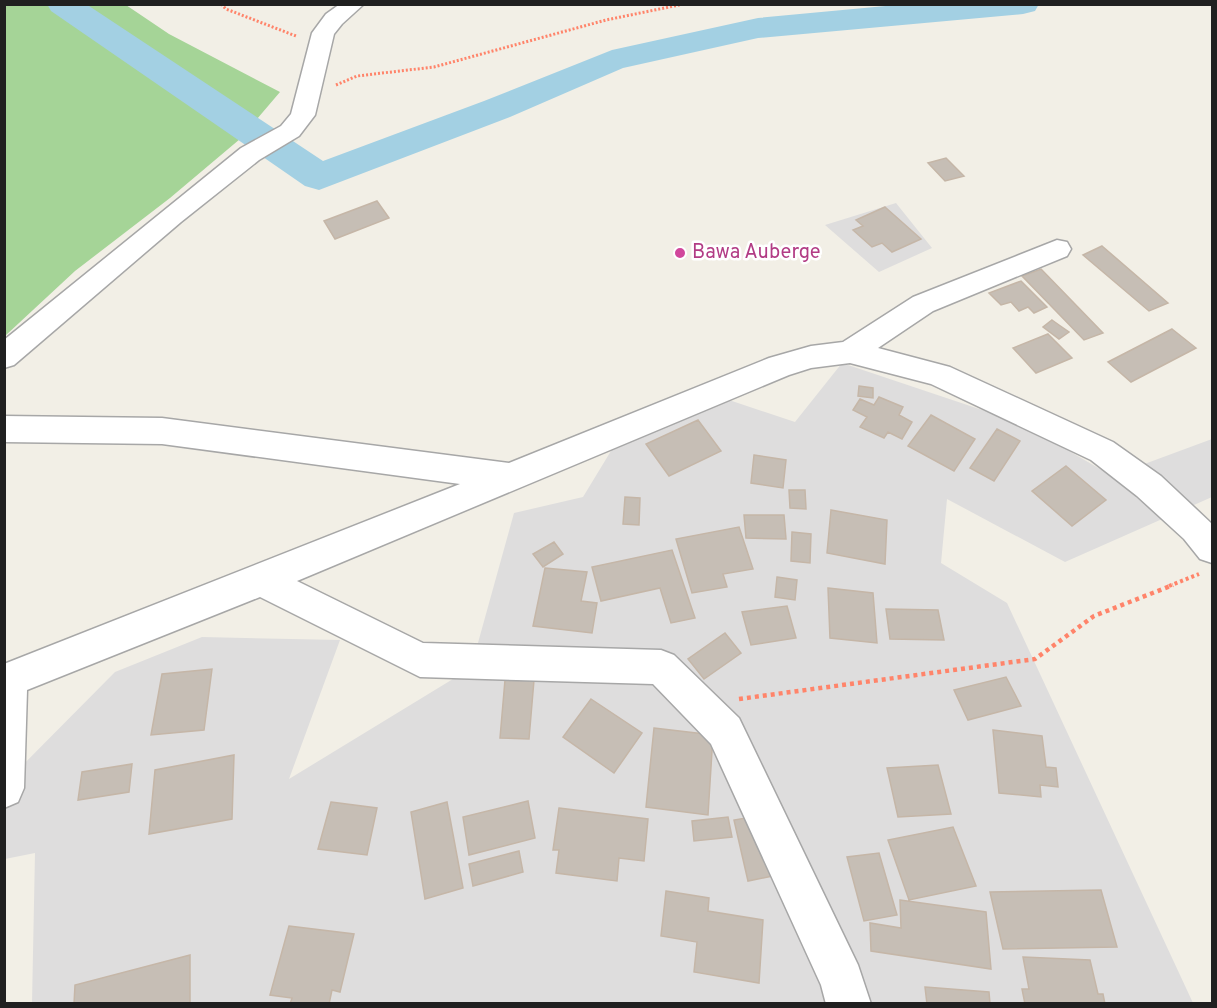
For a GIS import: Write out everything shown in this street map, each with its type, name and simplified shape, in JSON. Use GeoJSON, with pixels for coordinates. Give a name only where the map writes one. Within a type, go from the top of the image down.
{"type":"FeatureCollection","features":[{"type":"Feature","properties":{"kind":"street"},"geometry":{"type":"LineString","coordinates":[[4,357],[250,154],[290,131],[303,116],[323,33],[334,19],[354,4]]}},
{"type":"Feature","properties":{"kind":"street"},"geometry":{"type":"LineString","coordinates":[[850,352],[923,304],[1057,249]]}},
{"type":"Feature","properties":{"kind":"street"},"geometry":{"type":"LineString","coordinates":[[4,788],[7,681],[261,580],[780,366],[812,357],[850,352],[939,375],[1102,451],[1149,486],[1196,529],[1207,560]]}},
{"type":"Feature","properties":{"kind":"street"},"geometry":{"type":"LineString","coordinates":[[4,429],[162,431],[513,477]]}},
{"type":"Feature","properties":{"kind":"street"},"geometry":{"type":"LineString","coordinates":[[261,580],[420,660],[661,666],[725,731],[842,981],[849,1004]]}},
{"type":"Feature","properties":{"kind":"path"},"geometry":{"type":"LineString","coordinates":[[221,4],[226,9],[319,45]]}},
{"type":"Feature","properties":{"kind":"path"},"geometry":{"type":"LineString","coordinates":[[308,96],[357,76],[434,67],[606,20],[684,4]]}},
{"type":"Feature","properties":{"kind":"path"},"geometry":{"type":"LineString","coordinates":[[700,705],[1035,659],[1095,616],[1207,560]]}},
{"type":"Feature","properties":{"kind":"shaded area"},"geometry":{"type":"Polygon","coordinates":[[[896,203],[932,248],[879,272],[825,225],[896,203]]]}},
{"type":"Feature","properties":{"kind":"shaded area"},"geometry":{"type":"Polygon","coordinates":[[[842,363],[1021,423],[1112,476],[1212,439],[1212,497],[1065,562],[947,499],[941,563],[1007,603],[1193,1003],[32,1003],[35,853],[5,859],[5,783],[115,672],[202,637],[340,640],[289,779],[471,668],[514,513],[583,497],[614,446],[729,400],[795,422],[842,363]]]}},
{"type":"Feature","properties":{"kind":"green space"},"geometry":{"type":"Polygon","coordinates":[[[5,4],[126,5],[169,34],[280,92],[240,139],[170,198],[75,271],[5,336],[5,4]]]}},
{"type":"Feature","properties":{"kind":"building"},"geometry":{"type":"Polygon","coordinates":[[[946,158],[964,176],[945,181],[928,163],[946,158]]]}},
{"type":"Feature","properties":{"kind":"building"},"geometry":{"type":"Polygon","coordinates":[[[377,201],[389,218],[335,239],[324,221],[377,201]]]}},
{"type":"Feature","properties":{"kind":"building"},"geometry":{"type":"Polygon","coordinates":[[[885,207],[921,239],[892,252],[882,243],[872,247],[853,230],[863,226],[856,220],[885,207]]]}},
{"type":"Feature","properties":{"kind":"building"},"geometry":{"type":"Polygon","coordinates":[[[1102,246],[1168,303],[1149,311],[1083,255],[1102,246]]]}},
{"type":"Feature","properties":{"kind":"building"},"geometry":{"type":"Polygon","coordinates":[[[1041,269],[1103,333],[1084,340],[1022,276],[1041,269]]]}},
{"type":"Feature","properties":{"kind":"building"},"geometry":{"type":"Polygon","coordinates":[[[1021,281],[1047,307],[1034,313],[1028,307],[1019,311],[1011,302],[1001,305],[989,293],[1021,281]]]}},
{"type":"Feature","properties":{"kind":"building"},"geometry":{"type":"Polygon","coordinates":[[[1052,320],[1069,332],[1059,339],[1043,327],[1052,320]]]}},
{"type":"Feature","properties":{"kind":"building"},"geometry":{"type":"Polygon","coordinates":[[[1172,329],[1196,348],[1131,382],[1108,362],[1172,329]]]}},
{"type":"Feature","properties":{"kind":"building"},"geometry":{"type":"Polygon","coordinates":[[[1048,334],[1072,358],[1036,373],[1013,348],[1048,334]]]}},
{"type":"Feature","properties":{"kind":"building"},"geometry":{"type":"Polygon","coordinates":[[[859,386],[873,388],[873,398],[858,396],[859,386]]]}},
{"type":"Feature","properties":{"kind":"building"},"geometry":{"type":"Polygon","coordinates":[[[879,397],[903,407],[899,415],[912,422],[902,439],[888,432],[884,438],[860,427],[867,417],[853,410],[860,399],[874,405],[879,397]]]}},
{"type":"Feature","properties":{"kind":"building"},"geometry":{"type":"Polygon","coordinates":[[[931,415],[975,439],[954,471],[908,446],[931,415]]]}},
{"type":"Feature","properties":{"kind":"building"},"geometry":{"type":"Polygon","coordinates":[[[698,420],[721,451],[669,476],[646,444],[698,420]]]}},
{"type":"Feature","properties":{"kind":"building"},"geometry":{"type":"Polygon","coordinates":[[[997,429],[1020,441],[994,481],[970,468],[997,429]]]}},
{"type":"Feature","properties":{"kind":"building"},"geometry":{"type":"Polygon","coordinates":[[[754,455],[786,460],[783,488],[751,483],[754,455]]]}},
{"type":"Feature","properties":{"kind":"building"},"geometry":{"type":"Polygon","coordinates":[[[1066,466],[1106,500],[1072,526],[1032,491],[1066,466]]]}},
{"type":"Feature","properties":{"kind":"building"},"geometry":{"type":"Polygon","coordinates":[[[789,490],[805,490],[806,509],[790,508],[789,490]]]}},
{"type":"Feature","properties":{"kind":"building"},"geometry":{"type":"Polygon","coordinates":[[[625,497],[640,498],[639,525],[623,524],[625,497]]]}},
{"type":"Feature","properties":{"kind":"building"},"geometry":{"type":"Polygon","coordinates":[[[831,510],[887,520],[885,564],[827,553],[831,510]]]}},
{"type":"Feature","properties":{"kind":"building"},"geometry":{"type":"Polygon","coordinates":[[[744,515],[784,515],[786,539],[746,538],[744,515]]]}},
{"type":"Feature","properties":{"kind":"building"},"geometry":{"type":"Polygon","coordinates":[[[739,527],[753,569],[723,574],[727,587],[692,593],[676,539],[739,527]]]}},
{"type":"Feature","properties":{"kind":"building"},"geometry":{"type":"Polygon","coordinates":[[[792,532],[811,534],[810,563],[791,561],[792,532]]]}},
{"type":"Feature","properties":{"kind":"building"},"geometry":{"type":"Polygon","coordinates":[[[554,542],[563,554],[543,567],[533,554],[554,542]]]}},
{"type":"Feature","properties":{"kind":"building"},"geometry":{"type":"Polygon","coordinates":[[[672,550],[695,618],[671,623],[660,588],[601,601],[592,567],[672,550]]]}},
{"type":"Feature","properties":{"kind":"building"},"geometry":{"type":"Polygon","coordinates":[[[545,568],[587,572],[581,601],[597,603],[592,633],[533,626],[545,568]]]}},
{"type":"Feature","properties":{"kind":"building"},"geometry":{"type":"Polygon","coordinates":[[[777,577],[797,580],[795,600],[775,597],[777,577]]]}},
{"type":"Feature","properties":{"kind":"building"},"geometry":{"type":"Polygon","coordinates":[[[828,588],[873,593],[877,643],[830,638],[828,588]]]}},
{"type":"Feature","properties":{"kind":"building"},"geometry":{"type":"Polygon","coordinates":[[[787,606],[796,638],[751,645],[742,612],[787,606]]]}},
{"type":"Feature","properties":{"kind":"building"},"geometry":{"type":"Polygon","coordinates":[[[886,609],[938,610],[944,640],[890,639],[886,609]]]}},
{"type":"Feature","properties":{"kind":"building"},"geometry":{"type":"Polygon","coordinates":[[[725,633],[741,653],[704,679],[688,659],[725,633]]]}},
{"type":"Feature","properties":{"kind":"building"},"geometry":{"type":"Polygon","coordinates":[[[212,669],[204,730],[151,735],[162,674],[212,669]]]}},
{"type":"Feature","properties":{"kind":"building"},"geometry":{"type":"Polygon","coordinates":[[[1006,677],[1021,706],[968,720],[954,690],[1006,677]]]}},
{"type":"Feature","properties":{"kind":"building"},"geometry":{"type":"Polygon","coordinates":[[[505,680],[534,680],[529,739],[500,738],[505,680]]]}},
{"type":"Feature","properties":{"kind":"building"},"geometry":{"type":"Polygon","coordinates":[[[591,699],[642,733],[614,773],[563,737],[591,699]]]}},
{"type":"Feature","properties":{"kind":"building"},"geometry":{"type":"Polygon","coordinates":[[[654,728],[713,735],[708,815],[646,807],[654,728]]]}},
{"type":"Feature","properties":{"kind":"building"},"geometry":{"type":"Polygon","coordinates":[[[993,730],[1042,736],[1046,767],[1056,768],[1058,787],[1040,785],[1041,797],[999,793],[993,730]]]}},
{"type":"Feature","properties":{"kind":"building"},"geometry":{"type":"Polygon","coordinates":[[[234,755],[232,819],[149,834],[155,770],[234,755]]]}},
{"type":"Feature","properties":{"kind":"building"},"geometry":{"type":"Polygon","coordinates":[[[132,764],[129,792],[78,800],[82,772],[132,764]]]}},
{"type":"Feature","properties":{"kind":"building"},"geometry":{"type":"Polygon","coordinates":[[[938,765],[951,814],[898,817],[887,768],[938,765]]]}},
{"type":"Feature","properties":{"kind":"building"},"geometry":{"type":"Polygon","coordinates":[[[528,801],[535,838],[469,855],[463,817],[528,801]]]}},
{"type":"Feature","properties":{"kind":"building"},"geometry":{"type":"Polygon","coordinates":[[[331,802],[377,808],[367,855],[318,849],[331,802]]]}},
{"type":"Feature","properties":{"kind":"building"},"geometry":{"type":"Polygon","coordinates":[[[447,802],[463,888],[425,899],[411,812],[447,802]]]}},
{"type":"Feature","properties":{"kind":"building"},"geometry":{"type":"Polygon","coordinates":[[[559,808],[648,819],[644,861],[619,858],[617,881],[556,873],[559,850],[553,850],[559,808]]]}},
{"type":"Feature","properties":{"kind":"building"},"geometry":{"type":"Polygon","coordinates":[[[757,816],[773,876],[748,881],[734,820],[757,816]]]}},
{"type":"Feature","properties":{"kind":"building"},"geometry":{"type":"Polygon","coordinates":[[[728,817],[732,837],[694,841],[692,821],[728,817]]]}},
{"type":"Feature","properties":{"kind":"building"},"geometry":{"type":"Polygon","coordinates":[[[953,827],[976,886],[909,900],[888,840],[953,827]]]}},
{"type":"Feature","properties":{"kind":"building"},"geometry":{"type":"Polygon","coordinates":[[[519,851],[523,872],[473,886],[469,864],[519,851]]]}},
{"type":"Feature","properties":{"kind":"building"},"geometry":{"type":"Polygon","coordinates":[[[879,853],[897,915],[864,921],[847,857],[879,853]]]}},
{"type":"Feature","properties":{"kind":"building"},"geometry":{"type":"Polygon","coordinates":[[[1101,890],[1117,947],[1003,949],[990,892],[1101,890]]]}},
{"type":"Feature","properties":{"kind":"building"},"geometry":{"type":"Polygon","coordinates":[[[666,891],[709,898],[708,911],[763,920],[759,983],[694,972],[697,942],[661,936],[666,891]]]}},
{"type":"Feature","properties":{"kind":"building"},"geometry":{"type":"Polygon","coordinates":[[[900,900],[986,912],[991,969],[871,951],[870,923],[901,928],[900,900]]]}},
{"type":"Feature","properties":{"kind":"building"},"geometry":{"type":"Polygon","coordinates":[[[289,926],[354,934],[340,992],[332,990],[329,1004],[290,1004],[292,998],[270,995],[289,926]]]}},
{"type":"Feature","properties":{"kind":"building"},"geometry":{"type":"Polygon","coordinates":[[[190,955],[190,1004],[74,1004],[75,985],[190,955]]]}},
{"type":"Feature","properties":{"kind":"building"},"geometry":{"type":"Polygon","coordinates":[[[1023,957],[1090,960],[1098,994],[1103,994],[1105,1004],[1025,1004],[1022,989],[1029,989],[1023,957]]]}},
{"type":"Feature","properties":{"kind":"building"},"geometry":{"type":"Polygon","coordinates":[[[925,987],[989,992],[990,1004],[927,1004],[925,987]]]}},
{"type":"Feature","properties":{"kind":"waterway"},"geometry":{"type":"LineString","coordinates":[[63,4],[319,177],[497,109],[612,60],[758,28],[1023,4]]}},
{"type":"Feature","properties":{"kind":"place","name":"Bawa Auberge"},"geometry":{"type":"Point","coordinates":[680,253]}}]}
